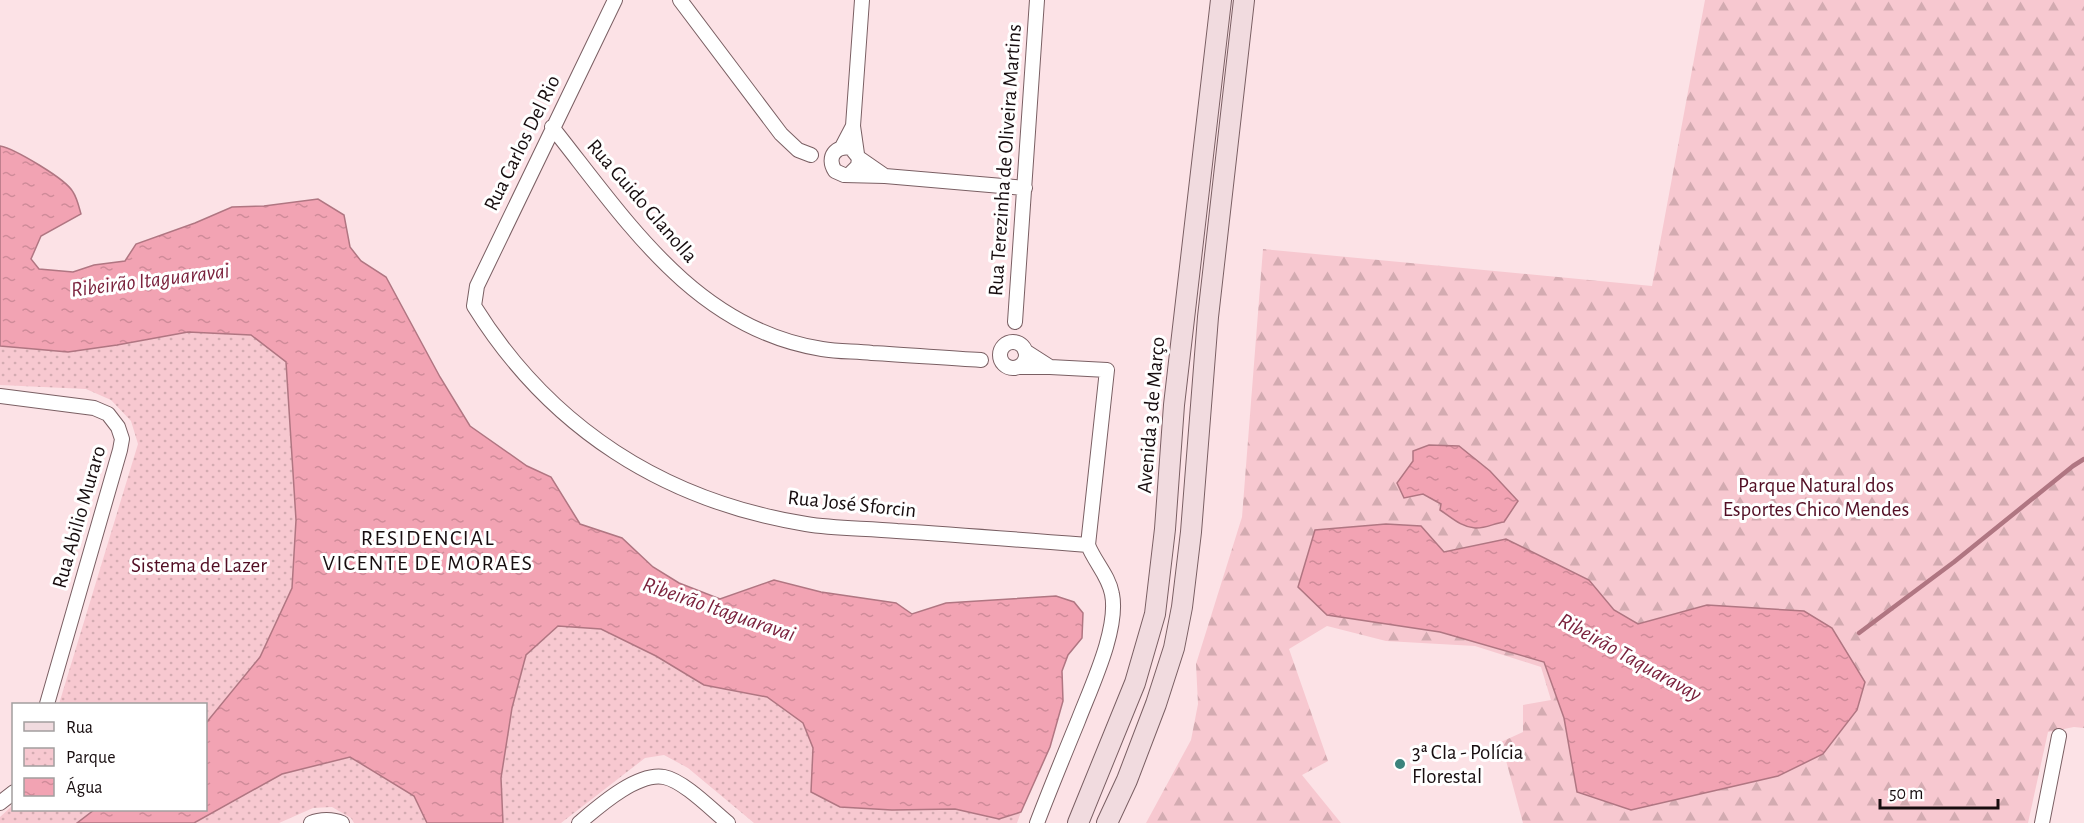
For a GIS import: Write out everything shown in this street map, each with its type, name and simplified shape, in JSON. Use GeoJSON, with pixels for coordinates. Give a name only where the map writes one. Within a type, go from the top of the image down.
{"type":"FeatureCollection","features":[{"type":"Feature","properties":{"kind":"main road","name":"Avenida 3 de Março"},"geometry":{"type":"LineString","coordinates":[[1078,823],[1135,682],[1155,614],[1164,540],[1171,438],[1221,0]]}},
{"type":"Feature","properties":{"kind":"main road"},"geometry":{"type":"LineString","coordinates":[[1107,823],[1127,780],[1156,704],[1174,648],[1182,607],[1191,532],[1208,317],[1244,0]]}},
{"type":"Feature","properties":{"kind":"street","name":"Rua Carlos Del Rio"},"geometry":{"type":"LineString","coordinates":[[474,306],[477,286],[615,0]]}},
{"type":"Feature","properties":{"kind":"street"},"geometry":{"type":"LineString","coordinates":[[680,0],[781,134],[798,150],[811,155],[835,171],[844,175],[885,176],[1025,188]]}},
{"type":"Feature","properties":{"kind":"street"},"geometry":{"type":"LineString","coordinates":[[849,175],[856,170],[858,156],[853,126],[862,0]]}},
{"type":"Feature","properties":{"kind":"street","name":"Rua Terezinha de Oliveira Martins"},"geometry":{"type":"LineString","coordinates":[[1003,346],[1015,322],[1037,0]]}},
{"type":"Feature","properties":{"kind":"street"},"geometry":{"type":"LineString","coordinates":[[835,171],[831,157],[840,148],[853,126]]}},
{"type":"Feature","properties":{"kind":"street","name":"Rua Guido Glanolla"},"geometry":{"type":"LineString","coordinates":[[552,127],[645,244],[668,268],[701,297],[768,334],[822,349],[981,360],[1012,367],[1107,370],[1088,545]]}},
{"type":"Feature","properties":{"kind":"street"},"geometry":{"type":"LineString","coordinates":[[811,155],[840,148],[851,148],[885,176]]}},
{"type":"Feature","properties":{"kind":"street","name":"Rua José Sforcin"},"geometry":{"type":"LineString","coordinates":[[474,306],[489,330],[521,371],[553,404],[588,433],[627,459],[693,494],[735,508],[807,524],[1088,545]]}},
{"type":"Feature","properties":{"kind":"street","name":"Rua Terezinha de Oliveira Martins"},"geometry":{"type":"LineString","coordinates":[[1015,322],[1024,348]]}},
{"type":"Feature","properties":{"kind":"street"},"geometry":{"type":"LineString","coordinates":[[981,360],[1003,346],[1016,342],[1024,348],[1025,360],[1012,367],[1001,363],[999,355],[1003,346]]}},
{"type":"Feature","properties":{"kind":"street","name":"Rua Guido Glanolla"},"geometry":{"type":"LineString","coordinates":[[1024,348],[1050,367]]}},
{"type":"Feature","properties":{"kind":"street","name":"Rua Abilio Muraro"},"geometry":{"type":"LineString","coordinates":[[0,396],[94,408],[108,414],[118,427],[122,440],[112,485],[48,703]]}},
{"type":"Feature","properties":{"kind":"street"},"geometry":{"type":"LineString","coordinates":[[1037,823],[1110,632],[1113,608],[1112,591],[1088,545]]}},
{"type":"Feature","properties":{"kind":"street"},"geometry":{"type":"LineString","coordinates":[[2042,823],[2059,736]]}},
{"type":"Feature","properties":{"kind":"street"},"geometry":{"type":"LineString","coordinates":[[579,823],[627,788],[648,778],[664,777],[681,784],[728,823]]}},
{"type":"Feature","properties":{"kind":"street"},"geometry":{"type":"LineString","coordinates":[[0,803],[12,794]]}},
{"type":"Feature","properties":{"kind":"street"},"geometry":{"type":"LineString","coordinates":[[312,823],[317,820],[337,820],[342,823]]}},
{"type":"Feature","properties":{"kind":"green space","name":"Parque Natural dos Esportes Chico Mendes"},"geometry":{"type":"Polygon","coordinates":[[[1705,0],[2084,0],[2084,728],[2074,727],[2048,732],[2028,823],[1523,823],[1501,742],[1523,732],[1523,705],[1551,700],[1541,667],[1475,646],[1386,641],[1327,626],[1289,649],[1328,761],[1302,775],[1341,823],[1146,823],[1191,740],[1198,704],[1196,664],[1242,517],[1263,249],[1652,286],[1705,0]]]}},
{"type":"Feature","properties":{"kind":"green space","name":"Sistema de Lazer"},"geometry":{"type":"Polygon","coordinates":[[[188,332],[251,335],[286,361],[296,520],[292,588],[260,657],[207,722],[207,703],[59,703],[138,444],[131,421],[111,400],[86,389],[0,385],[0,346],[117,345],[188,332]]]}},
{"type":"Feature","properties":{"kind":"green space"},"geometry":{"type":"Polygon","coordinates":[[[558,626],[601,629],[656,656],[704,685],[767,697],[803,723],[813,748],[811,792],[892,810],[955,809],[999,819],[1021,812],[1017,823],[754,823],[688,768],[664,755],[645,758],[561,823],[503,823],[501,778],[512,708],[526,655],[558,626]]]}},
{"type":"Feature","properties":{"kind":"green space"},"geometry":{"type":"Polygon","coordinates":[[[350,757],[414,796],[427,823],[354,823],[351,818],[332,807],[313,808],[279,823],[194,823],[282,774],[350,757]]]}},
{"type":"Feature","properties":{"kind":"green space"},"geometry":{"type":"Polygon","coordinates":[[[12,806],[12,811],[93,811],[77,823],[0,823],[0,817],[12,806]]]}},
{"type":"Feature","properties":{"kind":"water","name":"Ribeirão Itaguaravai"},"geometry":{"type":"Polygon","coordinates":[[[0,146],[28,158],[61,180],[73,192],[78,203],[81,214],[41,236],[31,259],[39,269],[73,272],[94,265],[125,261],[136,244],[232,207],[264,206],[318,199],[344,215],[350,247],[361,261],[386,277],[440,377],[470,426],[527,466],[551,477],[580,524],[622,538],[653,567],[679,583],[720,599],[774,580],[821,592],[896,603],[912,614],[946,603],[1056,596],[1074,602],[1083,613],[1082,638],[1068,655],[1062,671],[1063,701],[1050,747],[1021,812],[999,819],[955,809],[892,810],[840,807],[811,792],[813,748],[803,723],[767,697],[704,685],[656,656],[601,629],[558,626],[526,655],[512,708],[501,778],[503,823],[427,823],[414,796],[350,757],[282,774],[194,823],[77,823],[93,811],[207,811],[207,722],[260,657],[292,588],[296,520],[286,362],[251,335],[188,332],[68,352],[0,346],[0,146]]]}},
{"type":"Feature","properties":{"kind":"water"},"geometry":{"type":"Polygon","coordinates":[[[1429,445],[1459,446],[1490,471],[1518,501],[1504,522],[1482,528],[1465,526],[1440,510],[1441,504],[1423,494],[1404,498],[1397,483],[1413,461],[1413,451],[1429,445]]]}},
{"type":"Feature","properties":{"kind":"water"},"geometry":{"type":"Polygon","coordinates":[[[1386,524],[1421,526],[1444,552],[1506,539],[1589,580],[1614,610],[1638,624],[1707,605],[1804,611],[1832,628],[1865,682],[1857,710],[1823,754],[1778,776],[1631,810],[1577,792],[1564,718],[1544,662],[1440,632],[1327,615],[1298,587],[1315,530],[1386,524]]]}},
{"type":"Feature","properties":{"kind":"waterway","name":"Ribeirão Taquaravay"},"geometry":{"type":"LineString","coordinates":[[1859,633],[1954,562],[2084,459]]}},
{"type":"Feature","properties":{"kind":"place","name":"3ª CIa - Polícia Florestal"},"geometry":{"type":"Point","coordinates":[1400,764]}},
{"type":"Feature","properties":{"kind":"district","name":"RESIDENCIAL VICENTE DE MORAES"},"geometry":{"type":"Point","coordinates":[428,550]}}]}
